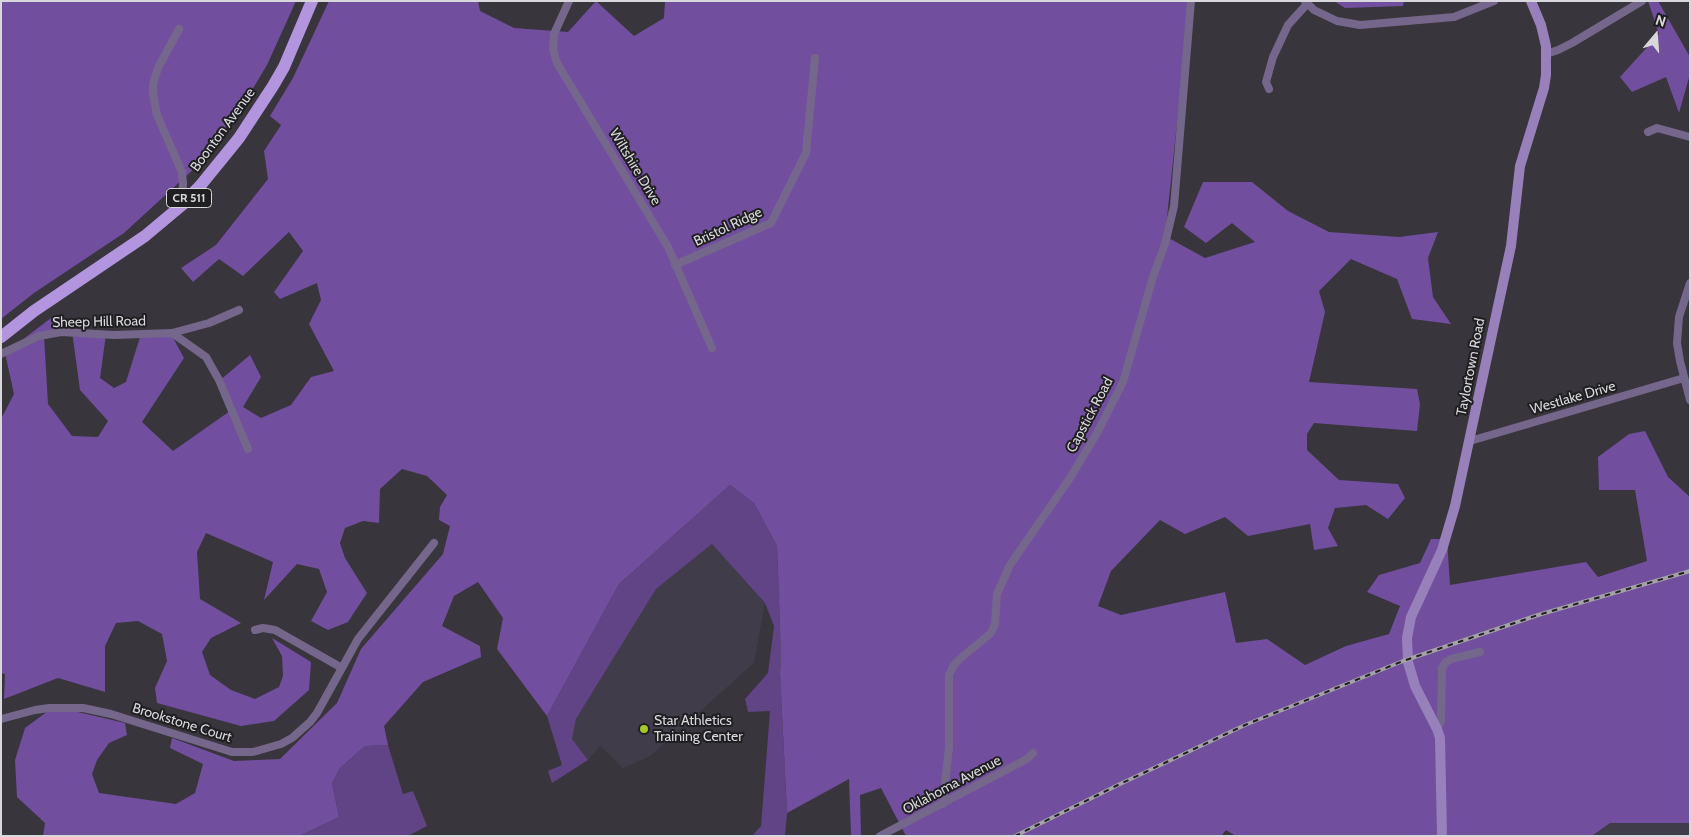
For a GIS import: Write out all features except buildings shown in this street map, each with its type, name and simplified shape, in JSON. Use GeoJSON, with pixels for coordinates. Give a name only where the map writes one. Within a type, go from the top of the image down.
{"type":"FeatureCollection","features":[{"type":"Feature","properties":{"kind":"main road","name":"Boonton Avenue"},"geometry":{"type":"LineString","coordinates":[[1,337],[34,311],[135,243],[182,205],[211,173],[256,112],[284,67],[312,1]]}},
{"type":"Feature","properties":{"kind":"street","name":"Wiltshire Drive"},"geometry":{"type":"LineString","coordinates":[[569,1],[554,34],[553,49],[557,63],[663,238],[712,348]]}},
{"type":"Feature","properties":{"kind":"street","name":"Capstick Road"},"geometry":{"type":"LineString","coordinates":[[943,804],[949,747],[949,675],[954,665],[991,633],[995,624],[997,594],[1010,565],[1070,478],[1097,433],[1123,382],[1153,277],[1171,223],[1175,197],[1191,1]]}},
{"type":"Feature","properties":{"kind":"street"},"geometry":{"type":"LineString","coordinates":[[1269,89],[1266,82],[1273,58],[1288,26],[1306,2],[1314,10],[1337,21],[1360,25],[1454,17],[1494,1]]}},
{"type":"Feature","properties":{"kind":"street","name":"Taylortown Road"},"geometry":{"type":"LineString","coordinates":[[1442,836],[1441,746],[1437,729],[1415,686],[1408,662],[1407,638],[1411,617],[1442,550],[1448,532],[1470,441],[1511,246],[1520,166],[1544,88],[1546,54],[1543,32],[1531,1]]}},
{"type":"Feature","properties":{"kind":"street"},"geometry":{"type":"LineString","coordinates":[[1546,54],[1572,43],[1642,1]]}},
{"type":"Feature","properties":{"kind":"street"},"geometry":{"type":"LineString","coordinates":[[179,28],[158,68],[153,93],[157,115],[182,172],[182,205]]}},
{"type":"Feature","properties":{"kind":"street","name":"Bristol Ridge"},"geometry":{"type":"LineString","coordinates":[[676,265],[771,223],[806,153],[815,58]]}},
{"type":"Feature","properties":{"kind":"street"},"geometry":{"type":"LineString","coordinates":[[1648,132],[1657,128],[1690,137]]}},
{"type":"Feature","properties":{"kind":"street"},"geometry":{"type":"LineString","coordinates":[[1690,283],[1679,317],[1677,330],[1677,343],[1690,400]]}},
{"type":"Feature","properties":{"kind":"street","name":"Sheep Hill Road"},"geometry":{"type":"LineString","coordinates":[[1,354],[39,336],[61,332],[114,335],[172,333],[209,323],[239,310]]}},
{"type":"Feature","properties":{"kind":"street"},"geometry":{"type":"LineString","coordinates":[[172,333],[206,357],[219,380],[248,449]]}},
{"type":"Feature","properties":{"kind":"street","name":"Westlake Drive"},"geometry":{"type":"LineString","coordinates":[[1470,441],[1684,378]]}},
{"type":"Feature","properties":{"kind":"street","name":"Brookstone Court"},"geometry":{"type":"LineString","coordinates":[[1,719],[49,708],[83,708],[111,714],[232,752],[253,752],[281,744],[301,731],[316,713],[358,639],[434,543]]}},
{"type":"Feature","properties":{"kind":"street"},"geometry":{"type":"LineString","coordinates":[[255,630],[263,628],[274,630],[342,668]]}},
{"type":"Feature","properties":{"kind":"street","name":"Taylortown Road"},"geometry":{"type":"LineString","coordinates":[[1437,729],[1441,721],[1442,668],[1451,659],[1480,652]]}},
{"type":"Feature","properties":{"kind":"street","name":"Oklahoma Avenue"},"geometry":{"type":"LineString","coordinates":[[880,836],[1027,759],[1033,752]]}},
{"type":"Feature","properties":{"kind":"shaded area"},"geometry":{"type":"Polygon","coordinates":[[[1,1],[296,1],[267,65],[243,105],[196,167],[124,233],[34,293],[1,319],[1,1]]]}},
{"type":"Feature","properties":{"kind":"shaded area"},"geometry":{"type":"Polygon","coordinates":[[[329,1],[478,1],[480,11],[514,28],[568,32],[596,1],[634,36],[664,18],[665,1],[1190,1],[1165,236],[1205,258],[1255,242],[1232,223],[1206,243],[1184,227],[1203,182],[1252,182],[1288,211],[1329,232],[1399,237],[1438,232],[1428,258],[1433,297],[1451,324],[1412,319],[1397,279],[1351,259],[1319,291],[1325,312],[1309,382],[1417,389],[1420,404],[1417,431],[1314,423],[1307,434],[1307,450],[1339,480],[1398,484],[1405,498],[1388,519],[1366,505],[1335,508],[1328,528],[1338,546],[1314,550],[1310,524],[1248,536],[1225,517],[1185,534],[1160,520],[1111,571],[1098,606],[1121,615],[1225,592],[1236,643],[1267,639],[1305,665],[1346,646],[1389,634],[1400,606],[1367,592],[1379,575],[1420,563],[1431,539],[1447,539],[1450,585],[1586,562],[1598,577],[1647,561],[1635,490],[1599,490],[1598,457],[1629,434],[1645,431],[1668,477],[1690,497],[1690,823],[1610,823],[1592,836],[1236,836],[1226,830],[1221,836],[906,836],[881,788],[860,795],[861,836],[851,836],[849,779],[787,813],[780,673],[777,546],[754,503],[730,485],[619,584],[547,716],[497,649],[503,618],[478,582],[454,596],[442,626],[480,646],[481,657],[423,682],[384,726],[388,745],[365,746],[340,768],[332,783],[339,817],[299,836],[43,836],[45,823],[17,797],[15,760],[25,728],[48,711],[65,709],[125,723],[127,735],[109,743],[97,760],[92,774],[99,793],[176,804],[195,793],[203,764],[170,748],[172,738],[234,761],[280,759],[337,703],[361,649],[443,554],[450,526],[439,520],[440,507],[447,495],[427,476],[402,469],[380,489],[379,523],[363,521],[345,528],[340,543],[345,558],[367,593],[348,622],[328,630],[311,621],[327,592],[319,569],[297,564],[264,600],[273,562],[206,533],[197,552],[200,599],[241,623],[211,638],[202,652],[210,675],[231,690],[255,699],[279,687],[283,676],[282,656],[272,638],[311,662],[309,690],[274,721],[241,726],[157,703],[155,688],[167,661],[162,634],[138,621],[116,623],[105,646],[105,692],[58,678],[4,699],[5,674],[1,673],[1,419],[14,394],[5,353],[55,315],[58,333],[44,336],[48,404],[72,436],[98,437],[108,421],[80,390],[72,331],[106,334],[100,378],[114,388],[126,382],[141,334],[171,334],[184,358],[142,422],[173,451],[230,411],[219,381],[250,355],[261,377],[243,407],[261,418],[291,405],[311,377],[334,371],[309,324],[321,300],[317,283],[280,299],[274,292],[303,251],[289,232],[243,276],[219,259],[193,282],[181,268],[216,245],[268,179],[264,151],[281,125],[270,116],[293,78],[329,1]]]}},
{"type":"Feature","properties":{"kind":"shaded area"},"geometry":{"type":"Polygon","coordinates":[[[1334,1],[1404,1],[1403,6],[1345,8],[1334,1]]]}},
{"type":"Feature","properties":{"kind":"shaded area"},"geometry":{"type":"Polygon","coordinates":[[[1648,1],[1658,1],[1690,57],[1690,74],[1679,113],[1666,77],[1632,92],[1620,77],[1659,34],[1648,1]]]}},
{"type":"Feature","properties":{"kind":"shaded area"},"geometry":{"type":"Polygon","coordinates":[[[730,485],[754,503],[777,546],[780,673],[787,813],[785,836],[752,836],[761,826],[770,711],[748,712],[745,699],[768,673],[774,626],[765,603],[712,544],[656,589],[576,719],[572,739],[588,760],[552,783],[548,771],[562,765],[547,716],[619,584],[730,485]]]}},
{"type":"Feature","properties":{"kind":"shaded area"},"geometry":{"type":"Polygon","coordinates":[[[712,544],[765,603],[754,663],[650,756],[623,768],[601,746],[588,760],[572,739],[576,719],[656,589],[712,544]]]}},
{"type":"Feature","properties":{"kind":"shaded area"},"geometry":{"type":"Polygon","coordinates":[[[388,745],[403,794],[413,791],[427,826],[408,836],[299,836],[339,817],[332,783],[340,768],[365,746],[388,745]]]}},
{"type":"Feature","properties":{"kind":"shaded area"},"geometry":{"type":"Polygon","coordinates":[[[1610,823],[1690,823],[1690,836],[1592,836],[1610,823]]]}},
{"type":"Feature","properties":{"kind":"railway"},"geometry":{"type":"LineString","coordinates":[[1015,836],[1245,725],[1403,661],[1538,615],[1690,571]]}},
{"type":"Feature","properties":{"kind":"place","name":"Star Athletics Training Center"},"geometry":{"type":"Point","coordinates":[644,729]}}]}
